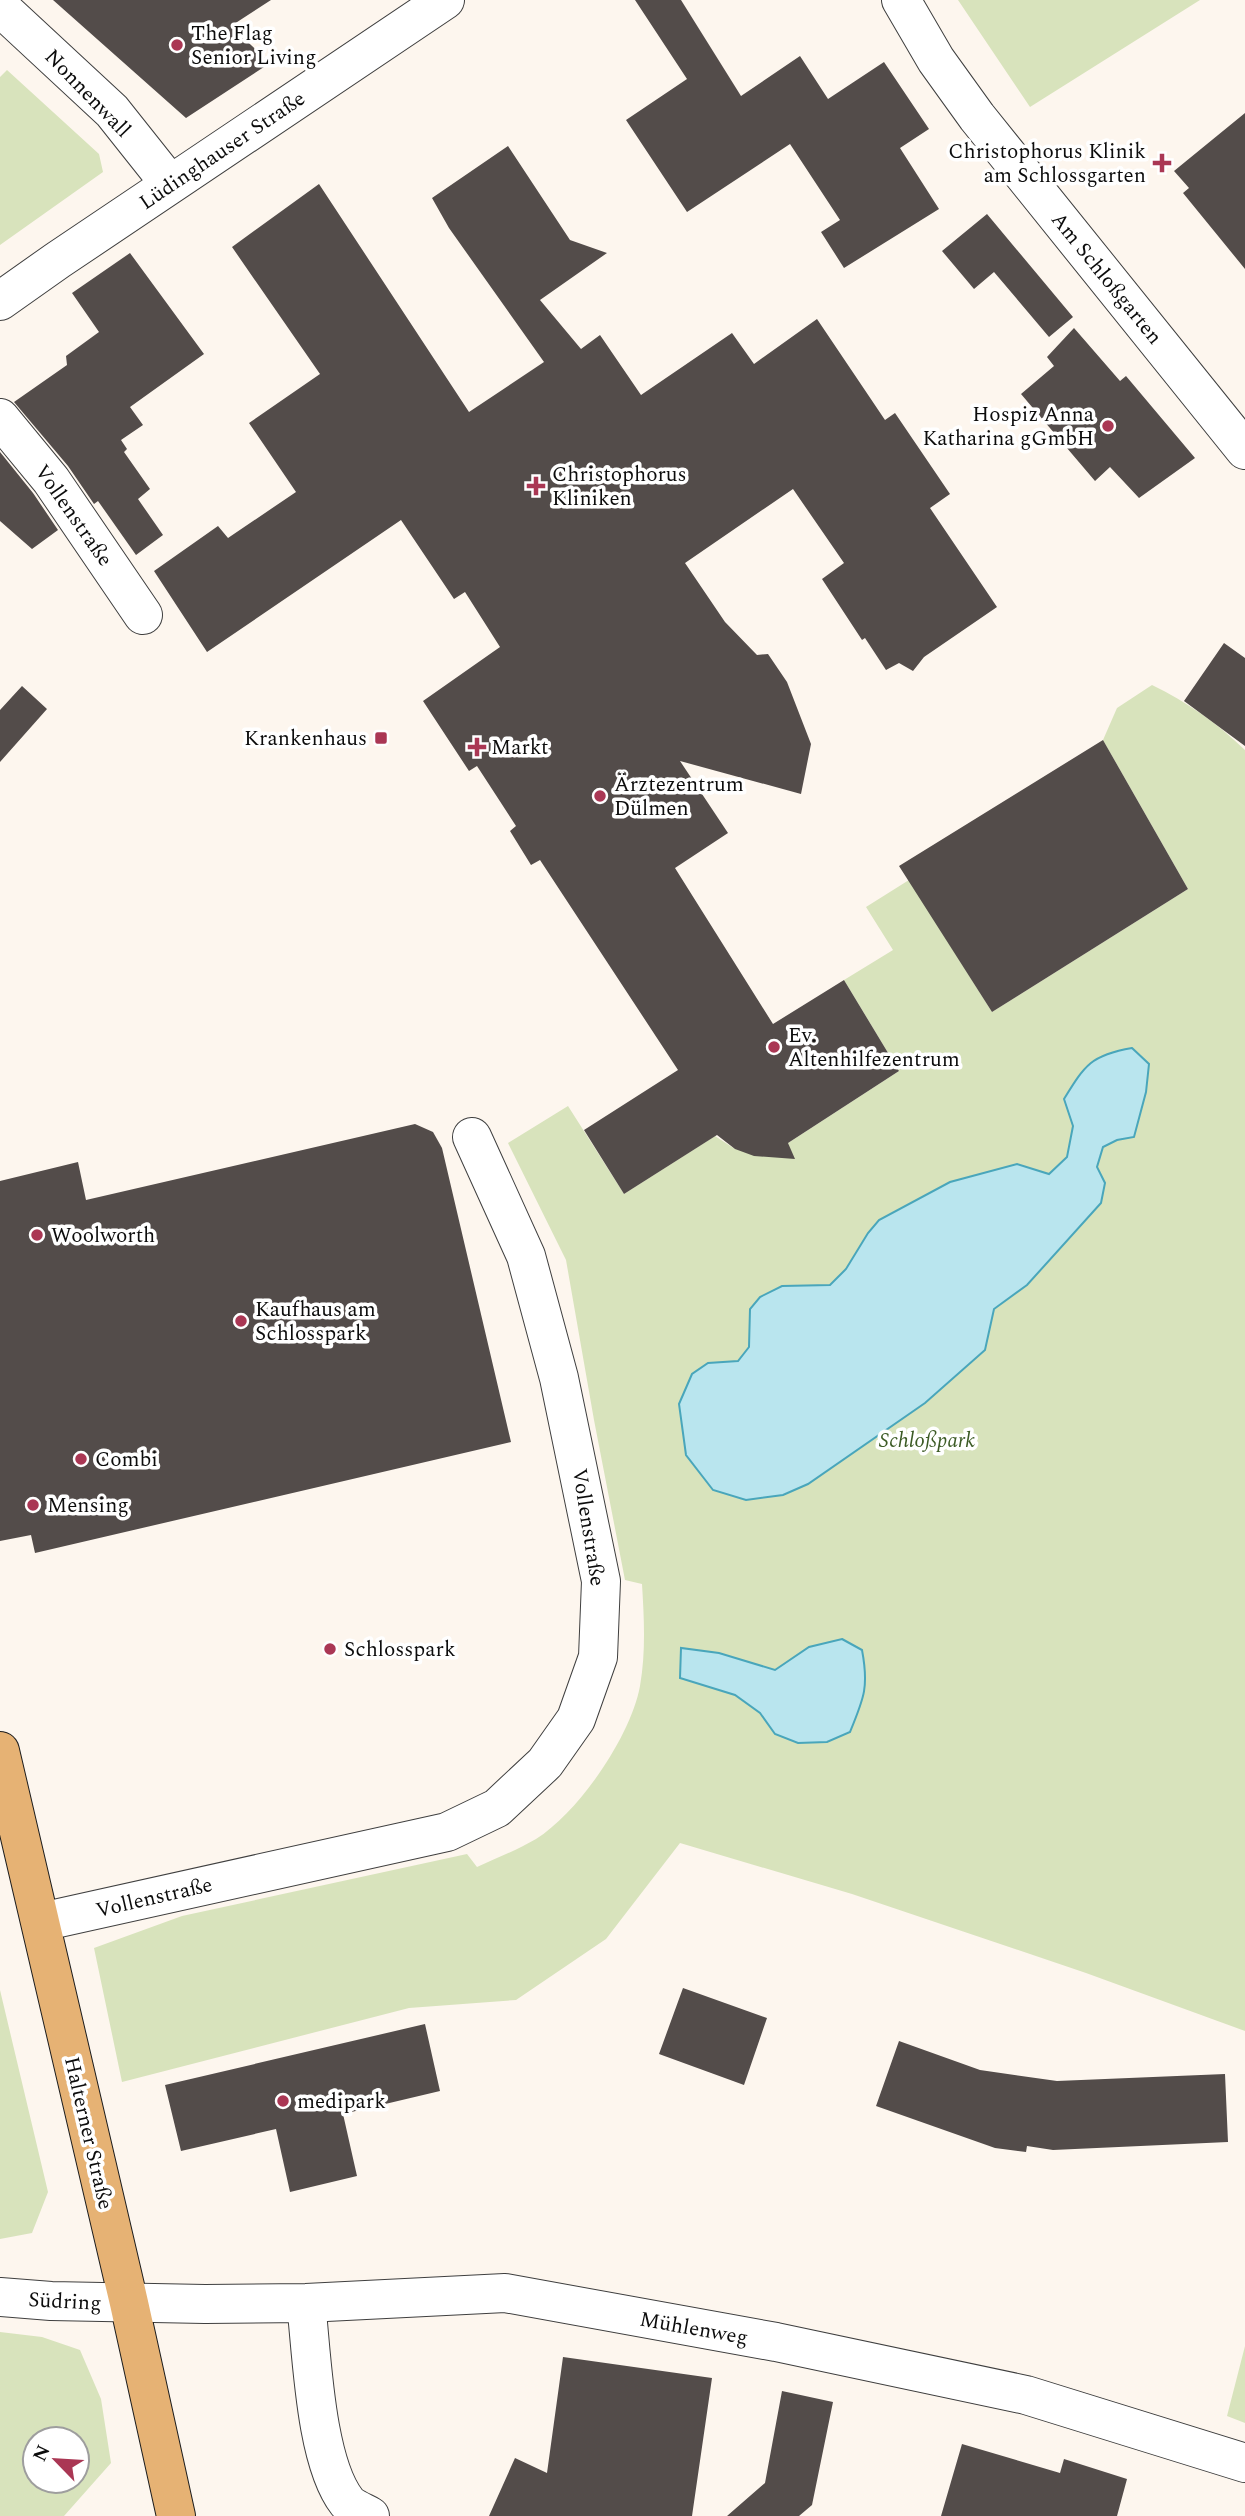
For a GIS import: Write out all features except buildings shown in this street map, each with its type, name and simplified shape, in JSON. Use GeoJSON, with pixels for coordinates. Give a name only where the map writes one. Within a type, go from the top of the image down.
{"type":"FeatureCollection","features":[{"type":"Feature","properties":{"kind":"main road","name":"Halterner Straße"},"geometry":{"type":"LineString","coordinates":[[0,1751],[5,1795],[41,1922],[176,2516]]}},
{"type":"Feature","properties":{"kind":"street","name":"Lüdinghauser Straße"},"geometry":{"type":"LineString","coordinates":[[0,301],[445,0]]}},
{"type":"Feature","properties":{"kind":"street","name":"Am Schloßgarten"},"geometry":{"type":"LineString","coordinates":[[901,0],[936,60],[977,117],[1245,450]]}},
{"type":"Feature","properties":{"kind":"street","name":"Nonnenwall"},"geometry":{"type":"LineString","coordinates":[[0,8],[112,111],[170,184]]}},
{"type":"Feature","properties":{"kind":"street","name":"Vollenstraße"},"geometry":{"type":"LineString","coordinates":[[0,418],[51,480],[144,615]]}},
{"type":"Feature","properties":{"kind":"street","name":"Vollenstraße"},"geometry":{"type":"LineString","coordinates":[[41,1922],[447,1832],[497,1808],[545,1763],[576,1719],[598,1657],[601,1581],[559,1378],[526,1256],[472,1137]]}},
{"type":"Feature","properties":{"kind":"street","name":"Mühlenweg"},"geometry":{"type":"LineString","coordinates":[[129,2303],[306,2302],[505,2294],[776,2342],[1026,2395],[1245,2463]]}},
{"type":"Feature","properties":{"kind":"street","name":"Südring"},"geometry":{"type":"LineString","coordinates":[[0,2297],[129,2303]]}},
{"type":"Feature","properties":{"kind":"street"},"geometry":{"type":"LineString","coordinates":[[306,2302],[317,2412],[333,2479],[349,2505],[370,2516]]}},
{"type":"Feature","properties":{"kind":"green space"},"geometry":{"type":"Polygon","coordinates":[[[958,0],[1200,0],[1030,107],[958,0]]]}},
{"type":"Feature","properties":{"kind":"green space"},"geometry":{"type":"Polygon","coordinates":[[[7,70],[99,154],[103,172],[0,245],[0,77],[7,70]]]}},
{"type":"Feature","properties":{"kind":"green space","name":"Schloßpark"},"geometry":{"type":"Polygon","coordinates":[[[1152,685],[1201,714],[1245,750],[1245,2031],[1086,1973],[852,1894],[680,1843],[606,1939],[516,2000],[409,2008],[122,2082],[94,1948],[182,1916],[467,1854],[477,1867],[507,1854],[536,1839],[569,1811],[601,1771],[635,1706],[642,1673],[642,1584],[625,1580],[566,1260],[508,1143],[568,1106],[624,1194],[715,1136],[735,1149],[791,1152],[788,1143],[899,1071],[844,980],[893,950],[866,907],[909,880],[992,1012],[1188,889],[1103,740],[1117,708],[1152,685]]]}},
{"type":"Feature","properties":{"kind":"green space"},"geometry":{"type":"Polygon","coordinates":[[[0,1990],[48,2192],[32,2233],[0,2239],[0,1990]]]}},
{"type":"Feature","properties":{"kind":"green space"},"geometry":{"type":"Polygon","coordinates":[[[0,2332],[42,2337],[80,2350],[101,2399],[111,2463],[91,2486],[91,2425],[21,2425],[21,2495],[83,2495],[64,2516],[0,2516],[0,2332]]]}},
{"type":"Feature","properties":{"kind":"green space"},"geometry":{"type":"Polygon","coordinates":[[[1245,2346],[1245,2423],[1227,2416],[1245,2346]]]}},
{"type":"Feature","properties":{"kind":"water"},"geometry":{"type":"Polygon","coordinates":[[[1132,1048],[1149,1064],[1146,1092],[1134,1137],[1117,1140],[1103,1147],[1097,1167],[1105,1183],[1101,1203],[1027,1285],[994,1309],[985,1350],[925,1403],[808,1484],[783,1495],[746,1500],[713,1490],[686,1455],[679,1404],[692,1374],[708,1363],[738,1361],[749,1347],[750,1309],[760,1297],[782,1286],[830,1285],[846,1269],[879,1220],[950,1182],[1017,1164],[1049,1174],[1067,1157],[1073,1126],[1064,1099],[1071,1087],[1090,1063],[1107,1054],[1132,1048]]]}},
{"type":"Feature","properties":{"kind":"water"},"geometry":{"type":"Polygon","coordinates":[[[842,1639],[862,1650],[864,1692],[850,1732],[827,1742],[798,1743],[775,1734],[760,1713],[735,1695],[680,1678],[681,1648],[719,1653],[775,1670],[809,1647],[842,1639]]]}},
{"type":"Feature","properties":{"kind":"place","name":"The Flag Senior Living"},"geometry":{"type":"Point","coordinates":[177,45]}},
{"type":"Feature","properties":{"kind":"place","name":"Christophorus Klinik am Schlossgarten"},"geometry":{"type":"Point","coordinates":[1162,163]}},
{"type":"Feature","properties":{"kind":"place","name":"Hospiz Anna Katharina gGmbH"},"geometry":{"type":"Point","coordinates":[1108,426]}},
{"type":"Feature","properties":{"kind":"place","name":"Christophorus Kliniken"},"geometry":{"type":"Point","coordinates":[536,486]}},
{"type":"Feature","properties":{"kind":"place","name":"Krankenhaus"},"geometry":{"type":"Point","coordinates":[381,738]}},
{"type":"Feature","properties":{"kind":"place","name":"Markt"},"geometry":{"type":"Point","coordinates":[477,747]}},
{"type":"Feature","properties":{"kind":"place","name":"Ärztezentrum Dülmen"},"geometry":{"type":"Point","coordinates":[600,796]}},
{"type":"Feature","properties":{"kind":"place","name":"Ev. Altenhilfezentrum"},"geometry":{"type":"Point","coordinates":[774,1047]}},
{"type":"Feature","properties":{"kind":"place","name":"Woolworth"},"geometry":{"type":"Point","coordinates":[37,1235]}},
{"type":"Feature","properties":{"kind":"place","name":"Kaufhaus am Schlosspark"},"geometry":{"type":"Point","coordinates":[241,1321]}},
{"type":"Feature","properties":{"kind":"place","name":"Combi"},"geometry":{"type":"Point","coordinates":[81,1459]}},
{"type":"Feature","properties":{"kind":"place","name":"Mensing"},"geometry":{"type":"Point","coordinates":[33,1505]}},
{"type":"Feature","properties":{"kind":"place","name":"Schlosspark"},"geometry":{"type":"Point","coordinates":[330,1649]}},
{"type":"Feature","properties":{"kind":"place","name":"medipark"},"geometry":{"type":"Point","coordinates":[283,2101]}}]}
